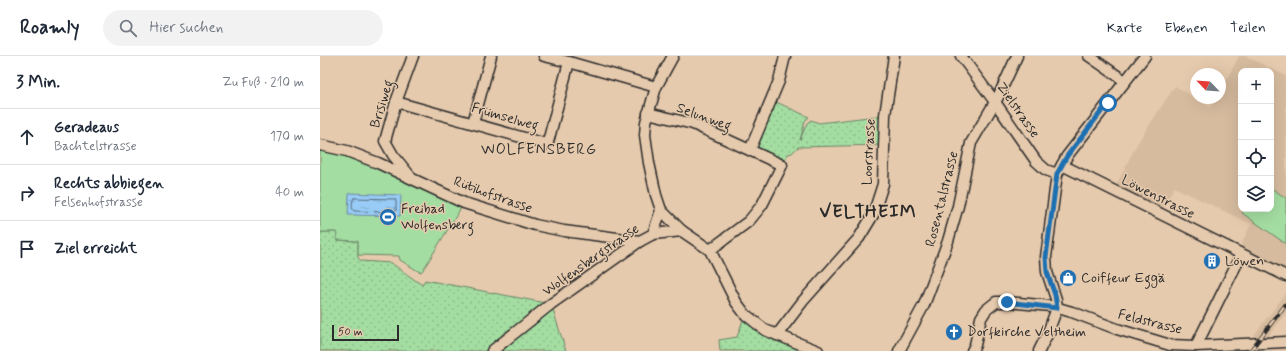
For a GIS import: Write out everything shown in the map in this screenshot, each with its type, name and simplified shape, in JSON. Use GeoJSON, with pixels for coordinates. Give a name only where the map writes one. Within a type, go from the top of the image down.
{"type":"FeatureCollection","features":[{"type":"Feature","properties":{"kind":"street","name":"Brisiweg"},"geometry":{"type":"LineString","coordinates":[[411,177],[393,156],[386,141],[396,102],[413,56]]}},
{"type":"Feature","properties":{"kind":"street"},"geometry":{"type":"LineString","coordinates":[[473,123],[491,56]]}},
{"type":"Feature","properties":{"kind":"street"},"geometry":{"type":"LineString","coordinates":[[544,56],[656,87]]}},
{"type":"Feature","properties":{"kind":"street"},"geometry":{"type":"LineString","coordinates":[[673,56],[656,87],[648,113],[645,135],[653,183],[661,210],[682,231],[710,250],[736,302],[745,314],[765,330],[818,351]]}},
{"type":"Feature","properties":{"kind":"street"},"geometry":{"type":"LineString","coordinates":[[750,150],[779,81],[785,56]]}},
{"type":"Feature","properties":{"kind":"street","name":"Loorstrasse"},"geometry":{"type":"LineString","coordinates":[[777,335],[804,301],[859,238],[873,215],[883,184],[885,115],[894,56]]}},
{"type":"Feature","properties":{"kind":"street","name":"Zielstrasse"},"geometry":{"type":"LineString","coordinates":[[961,56],[1036,161],[1046,170],[1059,169]]}},
{"type":"Feature","properties":{"kind":"street","name":"Rosentalstrasse"},"geometry":{"type":"LineString","coordinates":[[899,351],[924,305],[948,241],[958,206],[971,143],[995,102],[1018,56]]}},
{"type":"Feature","properties":{"kind":"street"},"geometry":{"type":"LineString","coordinates":[[1089,56],[1125,81]]}},
{"type":"Feature","properties":{"kind":"street"},"geometry":{"type":"LineString","coordinates":[[1039,351],[1057,308],[1055,295],[1047,272],[1046,257],[1059,169],[1067,156],[1145,56]]}},
{"type":"Feature","properties":{"kind":"street","name":"Frümselweg"},"geometry":{"type":"LineString","coordinates":[[396,102],[546,144],[548,142],[569,62]]}},
{"type":"Feature","properties":{"kind":"street","name":"Selunweg"},"geometry":{"type":"LineString","coordinates":[[648,113],[693,124],[782,165],[762,205],[749,221],[710,250]]}},
{"type":"Feature","properties":{"kind":"street","name":"Rütihofstrasse"},"geometry":{"type":"LineString","coordinates":[[320,145],[347,151],[378,163],[411,177],[464,203],[534,225],[564,231],[640,241]]}},
{"type":"Feature","properties":{"kind":"street","name":"Löwenstrasse"},"geometry":{"type":"LineString","coordinates":[[1059,169],[1286,276]]}},
{"type":"Feature","properties":{"kind":"street","name":"Wolfensbergstrasse"},"geometry":{"type":"LineString","coordinates":[[492,351],[551,304],[640,241],[654,234],[661,210]]}},
{"type":"Feature","properties":{"kind":"street"},"geometry":{"type":"LineString","coordinates":[[654,234],[682,231]]}},
{"type":"Feature","properties":{"kind":"street"},"geometry":{"type":"LineString","coordinates":[[1196,346],[1241,255]]}},
{"type":"Feature","properties":{"kind":"street","name":"Feldstrasse"},"geometry":{"type":"LineString","coordinates":[[972,351],[976,345],[981,318],[986,310],[996,302],[1057,308],[1117,329],[1170,345],[1266,347],[1286,342]]}},
{"type":"Feature","properties":{"kind":"shaded area"},"geometry":{"type":"Polygon","coordinates":[[[1239,56],[1246,56],[1270,68],[1238,68],[1238,212],[1274,212],[1274,70],[1286,76],[1286,276],[1237,253],[1251,224],[1174,187],[1160,214],[1114,190],[1137,144],[1175,86],[1190,95],[1190,104],[1205,104],[1210,107],[1212,104],[1226,104],[1226,81],[1239,56]]]}},
{"type":"Feature","properties":{"kind":"shaded area"},"geometry":{"type":"Polygon","coordinates":[[[1286,293],[1286,313],[1257,351],[1242,351],[1286,293]]]}},
{"type":"Feature","properties":{"kind":"green space"},"geometry":{"type":"Polygon","coordinates":[[[774,101],[809,117],[805,121],[800,140],[807,123],[811,120],[819,123],[885,115],[884,145],[798,147],[792,153],[788,154],[782,165],[750,150],[774,101]]]}},
{"type":"Feature","properties":{"kind":"green space","name":"Freibad Wolfensberg"},"geometry":{"type":"Polygon","coordinates":[[[320,145],[464,203],[421,272],[400,260],[399,256],[358,255],[358,241],[337,240],[337,232],[320,232],[320,145]]]}},
{"type":"Feature","properties":{"kind":"green space"},"geometry":{"type":"Polygon","coordinates":[[[1274,190],[1286,198],[1286,244],[1242,213],[1274,212],[1274,190]]]}},
{"type":"Feature","properties":{"kind":"green space"},"geometry":{"type":"Polygon","coordinates":[[[320,232],[337,232],[337,240],[358,241],[358,258],[361,261],[391,263],[422,285],[425,280],[551,304],[566,351],[320,351],[320,232]]]}},
{"type":"Feature","properties":{"kind":"green space"},"geometry":{"type":"Polygon","coordinates":[[[745,314],[818,351],[720,351],[719,340],[737,337],[745,314]]]}},
{"type":"Feature","properties":{"kind":"water"},"geometry":{"type":"Polygon","coordinates":[[[349,193],[401,195],[400,216],[348,215],[349,193]]]}},
{"type":"Feature","properties":{"kind":"railway"},"geometry":{"type":"LineString","coordinates":[[1250,351],[1286,304]]}},
{"type":"Feature","properties":{"kind":"place","name":"Freibad Wolfensberg"},"geometry":{"type":"Point","coordinates":[388,217]}},
{"type":"Feature","properties":{"kind":"place","name":"Löwen"},"geometry":{"type":"Point","coordinates":[1212,261]}},
{"type":"Feature","properties":{"kind":"place","name":"Coiffeur Eggä"},"geometry":{"type":"Point","coordinates":[1068,278]}},
{"type":"Feature","properties":{"kind":"place","name":"Dorfkirche Veltheim"},"geometry":{"type":"Point","coordinates":[954,332]}},
{"type":"Feature","properties":{"kind":"district","name":"WOLFENSBERG"},"geometry":{"type":"Point","coordinates":[539,150]}},
{"type":"Feature","properties":{"kind":"district","name":"VELTHEIM"},"geometry":{"type":"Point","coordinates":[868,212]}},
{"type":"Feature","properties":{"kind":"route"},"geometry":{"type":"LineString","coordinates":[[1007,302],[1051,306],[1057,308],[1055,295],[1047,272],[1046,257],[1057,174],[1067,156],[1108,103]]}}]}
